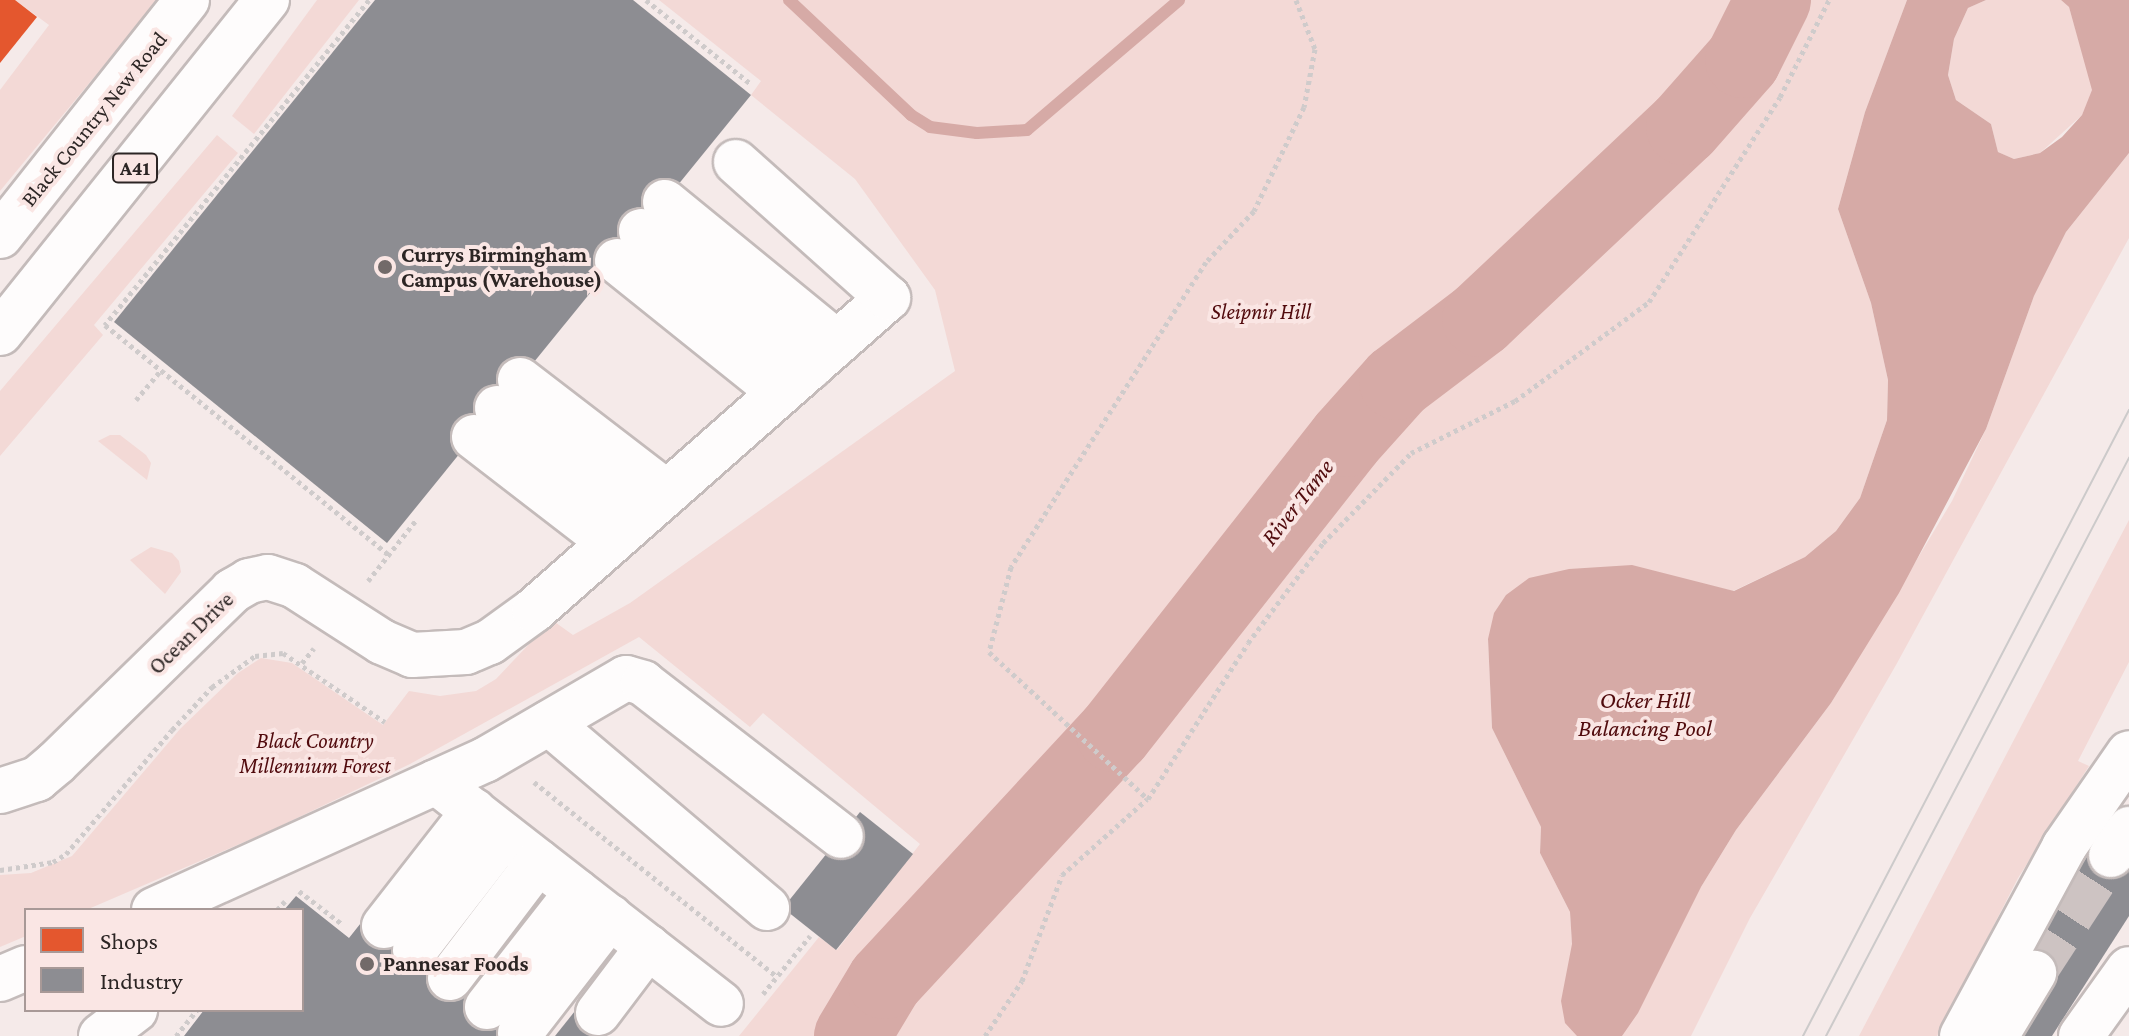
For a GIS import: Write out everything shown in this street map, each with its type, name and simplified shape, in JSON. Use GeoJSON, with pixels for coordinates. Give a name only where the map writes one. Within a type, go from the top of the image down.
{"type":"FeatureCollection","features":[{"type":"Feature","properties":{"kind":"main road","name":"Black Country New Road"},"geometry":{"type":"LineString","coordinates":[[0,236],[187,0]]}},
{"type":"Feature","properties":{"kind":"main road","name":"A41"},"geometry":{"type":"LineString","coordinates":[[0,333],[267,0]]}},
{"type":"Feature","properties":{"kind":"main road","name":"Ocean Drive"},"geometry":{"type":"LineString","coordinates":[[0,791],[37,779],[56,763],[232,591],[249,581],[268,577],[295,586],[382,642],[412,655],[466,652],[490,642],[534,610],[888,298],[736,162]]}},
{"type":"Feature","properties":{"kind":"main road"},"geometry":{"type":"LineString","coordinates":[[809,367],[641,231],[809,367]]}},
{"type":"Feature","properties":{"kind":"main road"},"geometry":{"type":"LineString","coordinates":[[638,518],[497,408],[638,518]]}},
{"type":"Feature","properties":{"kind":"main road"},"geometry":{"type":"LineString","coordinates":[[158,908],[436,782],[549,723],[626,678],[643,683],[841,836]]}},
{"type":"Feature","properties":{"kind":"main road"},"geometry":{"type":"LineString","coordinates":[[549,723],[767,908]]}},
{"type":"Feature","properties":{"kind":"main road"},"geometry":{"type":"LineString","coordinates":[[1962,1036],[2064,847],[2129,753]]}},
{"type":"Feature","properties":{"kind":"main road"},"geometry":{"type":"LineString","coordinates":[[436,782],[648,947],[740,1002]]}},
{"type":"Feature","properties":{"kind":"main road"},"geometry":{"type":"LineString","coordinates":[[400,938],[489,823]]}},
{"type":"Feature","properties":{"kind":"main road"},"geometry":{"type":"LineString","coordinates":[[234,908],[263,861]]}},
{"type":"Feature","properties":{"kind":"main road"},"geometry":{"type":"LineString","coordinates":[[450,978],[538,862]]}},
{"type":"Feature","properties":{"kind":"main road"},"geometry":{"type":"LineString","coordinates":[[503,1020],[594,904]]}},
{"type":"Feature","properties":{"kind":"main road"},"geometry":{"type":"LineString","coordinates":[[598,1013],[648,947]]}},
{"type":"Feature","properties":{"kind":"main road"},"geometry":{"type":"LineString","coordinates":[[0,979],[24,969]]}},
{"type":"Feature","properties":{"kind":"main road"},"geometry":{"type":"LineString","coordinates":[[2081,1036],[2129,969]]}},
{"type":"Feature","properties":{"kind":"main road"},"geometry":{"type":"LineString","coordinates":[[1996,1036],[2034,973]]}},
{"type":"Feature","properties":{"kind":"main road"},"geometry":{"type":"LineString","coordinates":[[101,1036],[132,1012]]}},
{"type":"Feature","properties":{"kind":"path"},"geometry":{"type":"LineString","coordinates":[[369,0],[105,325],[389,555]]}},
{"type":"Feature","properties":{"kind":"path"},"geometry":{"type":"LineString","coordinates":[[646,0],[751,84]]}},
{"type":"Feature","properties":{"kind":"path"},"geometry":{"type":"LineString","coordinates":[[1148,799],[1053,716],[989,652],[1011,567],[1206,262],[1254,211],[1304,107],[1315,49],[1296,0]]}},
{"type":"Feature","properties":{"kind":"path"},"geometry":{"type":"LineString","coordinates":[[985,1036],[1022,981],[1062,875],[1148,799],[1248,643],[1323,543],[1411,453],[1515,401],[1649,302],[1780,97],[1829,0]]}},
{"type":"Feature","properties":{"kind":"path"},"geometry":{"type":"LineString","coordinates":[[136,400],[160,371]]}},
{"type":"Feature","properties":{"kind":"path"},"geometry":{"type":"LineString","coordinates":[[0,870],[53,862],[66,854],[212,687],[255,656],[283,653],[385,722]]}},
{"type":"Feature","properties":{"kind":"path"},"geometry":{"type":"LineString","coordinates":[[740,1002],[810,936]]}},
{"type":"Feature","properties":{"kind":"path"},"geometry":{"type":"LineString","coordinates":[[176,1036],[195,1012]]}},
{"type":"Feature","properties":{"kind":"green space"},"geometry":{"type":"Polygon","coordinates":[[[15,0],[158,0],[0,191],[0,90],[49,25],[15,0]]]}},
{"type":"Feature","properties":{"kind":"green space"},"geometry":{"type":"Polygon","coordinates":[[[317,0],[359,0],[254,134],[232,116],[317,0]]]}},
{"type":"Feature","properties":{"kind":"green space","name":"Sleipnir Hill"},"geometry":{"type":"Polygon","coordinates":[[[659,0],[1907,0],[1865,112],[1838,209],[1871,303],[1888,380],[1887,420],[1860,498],[1836,531],[1805,557],[1733,591],[1699,583],[1488,639],[1492,728],[1541,827],[1540,853],[1570,912],[1572,943],[1701,887],[1736,830],[1831,703],[1952,501],[1986,429],[2034,296],[2066,232],[2129,153],[2129,238],[1896,665],[1750,918],[1691,1036],[739,1036],[819,937],[837,950],[920,844],[763,713],[750,727],[639,637],[410,764],[272,830],[91,908],[24,908],[24,937],[0,947],[0,875],[31,873],[72,856],[180,729],[238,673],[261,658],[292,663],[383,725],[409,691],[440,696],[476,691],[496,679],[552,620],[573,635],[630,603],[955,371],[935,290],[855,179],[751,95],[761,81],[659,0]]]}},
{"type":"Feature","properties":{"kind":"green space"},"geometry":{"type":"Polygon","coordinates":[[[1986,0],[2061,0],[2069,7],[2093,90],[2082,115],[2040,153],[2014,159],[1998,152],[1991,124],[1956,100],[1948,75],[1954,39],[1968,8],[1986,0]]]}},
{"type":"Feature","properties":{"kind":"green space"},"geometry":{"type":"Polygon","coordinates":[[[217,135],[238,153],[94,325],[103,335],[0,456],[0,391],[217,135]]]}},
{"type":"Feature","properties":{"kind":"green space"},"geometry":{"type":"Polygon","coordinates":[[[110,435],[120,435],[146,455],[151,463],[147,480],[98,441],[110,435]]]}},
{"type":"Feature","properties":{"kind":"green space"},"geometry":{"type":"Polygon","coordinates":[[[2129,520],[2129,662],[2078,761],[2089,766],[2018,878],[1937,1036],[1859,1036],[2129,520]]]}},
{"type":"Feature","properties":{"kind":"green space"},"geometry":{"type":"Polygon","coordinates":[[[151,547],[172,553],[179,561],[181,572],[165,594],[130,560],[151,547]]]}},
{"type":"Feature","properties":{"kind":"water","name":"Ocker Hill Balancing Pool"},"geometry":{"type":"Polygon","coordinates":[[[1907,0],[1986,0],[1968,8],[1954,39],[1948,75],[1956,100],[1991,124],[1998,152],[2014,159],[2040,153],[2062,137],[2082,115],[2092,90],[2069,7],[2061,0],[2129,0],[2129,153],[2066,232],[2034,296],[1986,429],[1899,593],[1831,703],[1736,830],[1701,887],[1638,1013],[1622,1036],[1577,1036],[1565,1023],[1561,1001],[1572,944],[1570,912],[1540,853],[1541,827],[1492,728],[1488,639],[1494,613],[1506,595],[1529,578],[1569,569],[1632,565],[1734,591],[1805,557],[1836,531],[1860,498],[1887,420],[1888,380],[1871,303],[1838,209],[1865,112],[1907,0]]]}},
{"type":"Feature","properties":{"kind":"building: Shops"},"geometry":{"type":"Polygon","coordinates":[[[0,0],[15,0],[37,17],[0,63],[0,0]]]}},
{"type":"Feature","properties":{"kind":"building: Industry","name":"Currys Birmingham Campus (Warehouse)"},"geometry":{"type":"Polygon","coordinates":[[[375,0],[633,0],[751,95],[387,543],[114,322],[375,0]]]}},
{"type":"Feature","properties":{"kind":"building: Industry"},"geometry":{"type":"Polygon","coordinates":[[[860,812],[913,854],[836,950],[783,908],[860,812]]]}},
{"type":"Feature","properties":{"kind":"building: Industry"},"geometry":{"type":"Polygon","coordinates":[[[2091,843],[2129,867],[2129,916],[2052,1036],[2016,1036],[2015,960],[2091,843]]]}},
{"type":"Feature","properties":{"kind":"building: Industry","name":"Pannesar Foods"},"geometry":{"type":"Polygon","coordinates":[[[296,896],[349,938],[368,914],[523,1036],[184,1036],[202,1012],[304,1012],[304,908],[286,908],[296,896]]]}},
{"type":"Feature","properties":{"kind":"building: Industry","name":"Pannesar Foods"},"geometry":{"type":"Polygon","coordinates":[[[583,1001],[610,1022],[599,1036],[555,1036],[583,1001]]]}},
{"type":"Feature","properties":{"kind":"waterway"},"geometry":{"type":"LineString","coordinates":[[789,0],[911,115],[930,127],[977,133],[1027,130],[1179,0]]}},
{"type":"Feature","properties":{"kind":"waterway","name":"River Tame"},"geometry":{"type":"LineString","coordinates":[[852,1036],[885,981],[1114,734],[1346,439],[1397,382],[1480,319],[1684,127],[1743,60],[1773,0]]}},
{"type":"Feature","properties":{"kind":"tunnel"},"geometry":{"type":"LineString","coordinates":[[2034,973],[2111,855]]}},
{"type":"Feature","properties":{"kind":"tram line"},"geometry":{"type":"LineString","coordinates":[[1803,1036],[2129,410]]}},
{"type":"Feature","properties":{"kind":"tram line"},"geometry":{"type":"LineString","coordinates":[[1826,1036],[2129,458]]}},
{"type":"Feature","properties":{"kind":"place","name":"Currys Birmingham Campus (Warehouse)"},"geometry":{"type":"Point","coordinates":[385,267]}},
{"type":"Feature","properties":{"kind":"place","name":"Pannesar Foods"},"geometry":{"type":"Point","coordinates":[367,964]}},
{"type":"Feature","properties":{"kind":"park label","name":"Black Country Millennium Forest"},"geometry":{"type":"Point","coordinates":[315,752]}}]}
